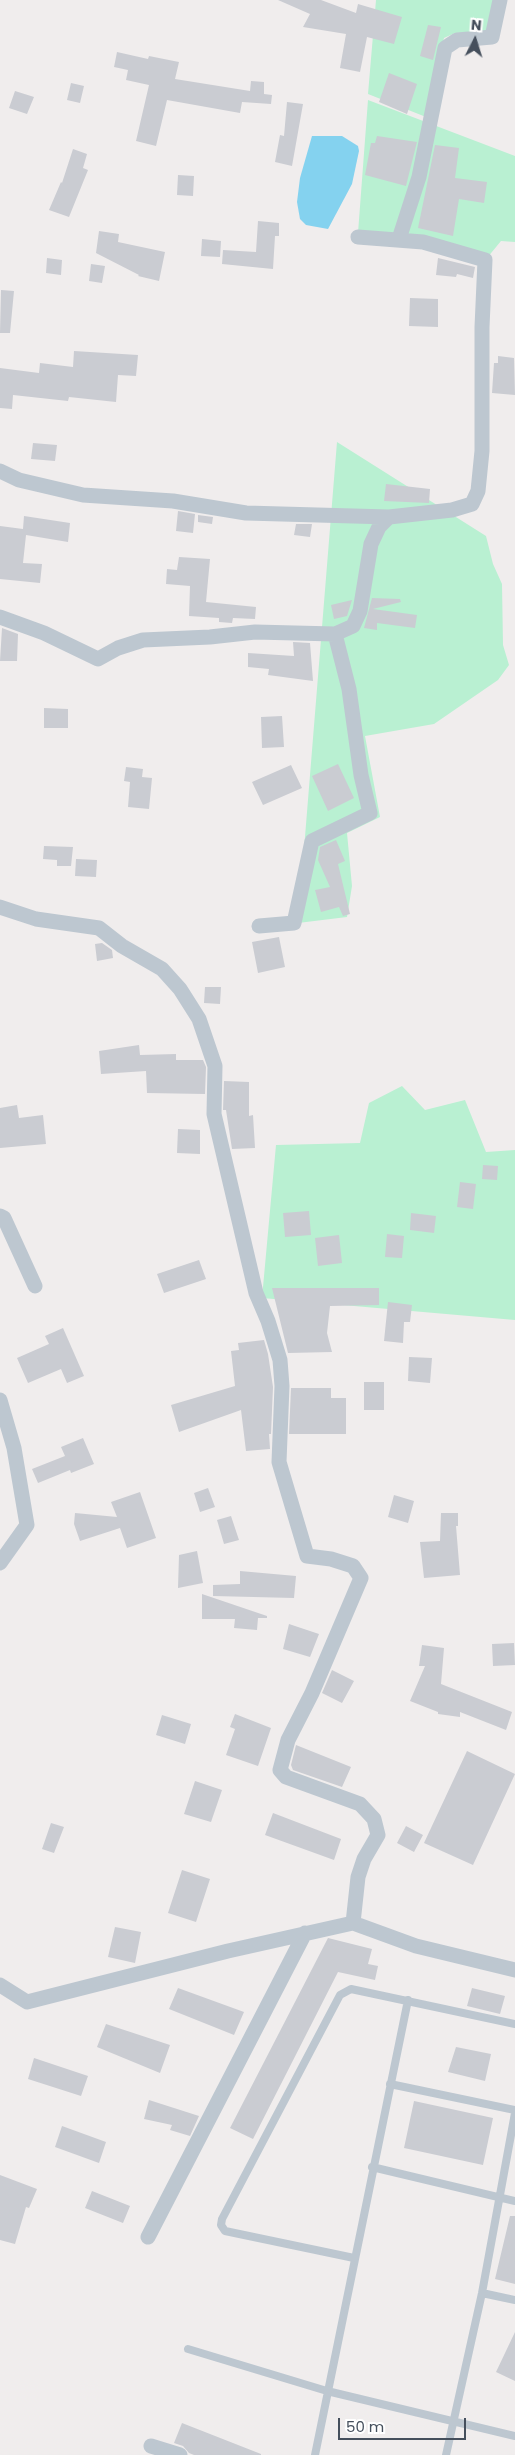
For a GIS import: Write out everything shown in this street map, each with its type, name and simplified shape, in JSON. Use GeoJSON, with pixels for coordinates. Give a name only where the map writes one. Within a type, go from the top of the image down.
{"type":"FeatureCollection","features":[{"type":"Feature","properties":{"kind":"street"},"geometry":{"type":"LineString","coordinates":[[399,240],[419,178],[445,48],[457,40],[492,37],[500,0]]}},
{"type":"Feature","properties":{"kind":"street"},"geometry":{"type":"LineString","coordinates":[[0,471],[20,480],[83,495],[173,501],[246,514],[389,517],[452,510],[472,504],[478,491],[482,451],[482,327],[485,260],[423,242],[358,237]]}},
{"type":"Feature","properties":{"kind":"street"},"geometry":{"type":"LineString","coordinates":[[0,617],[44,633],[98,659],[118,648],[143,640],[210,637],[255,632],[335,634],[353,626],[357,618],[360,611],[371,544],[379,527],[389,517]]}},
{"type":"Feature","properties":{"kind":"street"},"geometry":{"type":"LineString","coordinates":[[259,926],[294,923],[312,841],[370,813],[361,775],[348,689],[335,634]]}},
{"type":"Feature","properties":{"kind":"street"},"geometry":{"type":"LineString","coordinates":[[0,907],[36,919],[99,928],[122,946],[162,969],[180,989],[200,1020],[215,1066],[214,1114],[254,1283],[280,1360],[282,1386],[279,1462],[307,1556],[331,1559],[354,1566],[360,1578],[312,1693],[288,1740],[280,1770],[286,1777],[360,1804],[374,1819],[378,1835],[364,1859],[358,1876],[353,1923]]}},
{"type":"Feature","properties":{"kind":"street"},"geometry":{"type":"LineString","coordinates":[[0,1216],[4,1218],[35,1286]]}},
{"type":"Feature","properties":{"kind":"street"},"geometry":{"type":"LineString","coordinates":[[0,1400],[14,1448],[27,1525],[0,1563]]}},
{"type":"Feature","properties":{"kind":"street"},"geometry":{"type":"LineString","coordinates":[[0,1984],[27,2002],[305,1933],[353,1923],[416,1946],[515,1970]]}},
{"type":"Feature","properties":{"kind":"street"},"geometry":{"type":"LineString","coordinates":[[148,2237],[305,1933]]}},
{"type":"Feature","properties":{"kind":"street"},"geometry":{"type":"LineString","coordinates":[[151,2446],[180,2455]]}},
{"type":"Feature","properties":{"kind":"lane"},"geometry":{"type":"LineString","coordinates":[[354,2258],[224,2231],[221,2225],[222,2219],[340,1995],[344,1991],[351,1990],[408,2000],[515,2024]]}},
{"type":"Feature","properties":{"kind":"lane"},"geometry":{"type":"LineString","coordinates":[[315,2455],[372,2167],[408,2000]]}},
{"type":"Feature","properties":{"kind":"lane"},"geometry":{"type":"LineString","coordinates":[[390,2084],[515,2112],[482,2293],[446,2455]]}},
{"type":"Feature","properties":{"kind":"lane"},"geometry":{"type":"LineString","coordinates":[[372,2167],[515,2201]]}},
{"type":"Feature","properties":{"kind":"lane"},"geometry":{"type":"LineString","coordinates":[[482,2293],[515,2300]]}},
{"type":"Feature","properties":{"kind":"lane"},"geometry":{"type":"LineString","coordinates":[[188,2349],[327,2391],[515,2436]]}},
{"type":"Feature","properties":{"kind":"green space"},"geometry":{"type":"Polygon","coordinates":[[[376,0],[497,0],[486,32],[455,33],[444,38],[426,117],[368,94],[376,0]]]}},
{"type":"Feature","properties":{"kind":"green space"},"geometry":{"type":"Polygon","coordinates":[[[368,100],[515,156],[515,242],[501,241],[487,258],[358,233],[368,100]]]}},
{"type":"Feature","properties":{"kind":"green space"},"geometry":{"type":"Polygon","coordinates":[[[337,442],[486,536],[493,564],[502,584],[503,645],[509,665],[498,680],[434,724],[365,736],[380,817],[347,833],[352,886],[347,917],[298,923],[337,442]]]}},
{"type":"Feature","properties":{"kind":"green space"},"geometry":{"type":"Polygon","coordinates":[[[402,1086],[425,1110],[465,1100],[486,1152],[515,1150],[515,1320],[262,1298],[276,1145],[360,1143],[369,1103],[402,1086]]]}},
{"type":"Feature","properties":{"kind":"water"},"geometry":{"type":"Polygon","coordinates":[[[312,136],[342,136],[358,146],[359,151],[352,184],[328,229],[306,225],[300,219],[297,202],[300,178],[312,136]]]}},
{"type":"Feature","properties":{"kind":"building"},"geometry":{"type":"Polygon","coordinates":[[[278,0],[321,0],[356,13],[358,4],[402,17],[394,44],[367,37],[360,72],[340,68],[346,34],[303,27],[310,14],[278,0]]]}},
{"type":"Feature","properties":{"kind":"building"},"geometry":{"type":"Polygon","coordinates":[[[428,25],[441,27],[433,60],[420,56],[428,25]]]}},
{"type":"Feature","properties":{"kind":"building"},"geometry":{"type":"Polygon","coordinates":[[[117,52],[148,59],[149,56],[179,62],[175,79],[250,91],[251,81],[264,82],[264,94],[272,95],[271,104],[242,102],[240,113],[167,100],[156,146],[136,141],[149,85],[126,80],[128,70],[114,67],[117,52]]]}},
{"type":"Feature","properties":{"kind":"building"},"geometry":{"type":"Polygon","coordinates":[[[389,73],[417,84],[407,114],[379,102],[389,73]]]}},
{"type":"Feature","properties":{"kind":"building"},"geometry":{"type":"Polygon","coordinates":[[[71,83],[84,86],[80,103],[67,100],[71,83]]]}},
{"type":"Feature","properties":{"kind":"building"},"geometry":{"type":"Polygon","coordinates":[[[15,91],[34,97],[27,114],[9,108],[15,91]]]}},
{"type":"Feature","properties":{"kind":"building"},"geometry":{"type":"Polygon","coordinates":[[[287,102],[303,104],[292,166],[275,162],[280,135],[284,136],[287,102]]]}},
{"type":"Feature","properties":{"kind":"building"},"geometry":{"type":"Polygon","coordinates":[[[377,136],[417,142],[406,186],[365,175],[371,143],[375,143],[377,136]]]}},
{"type":"Feature","properties":{"kind":"building"},"geometry":{"type":"Polygon","coordinates":[[[435,145],[459,148],[455,178],[487,182],[484,203],[459,199],[453,236],[418,228],[435,145]]]}},
{"type":"Feature","properties":{"kind":"building"},"geometry":{"type":"Polygon","coordinates":[[[73,149],[87,154],[83,168],[88,170],[69,217],[49,210],[62,183],[73,149]]]}},
{"type":"Feature","properties":{"kind":"building"},"geometry":{"type":"Polygon","coordinates":[[[178,175],[194,176],[193,196],[177,195],[178,175]]]}},
{"type":"Feature","properties":{"kind":"building"},"geometry":{"type":"Polygon","coordinates":[[[258,221],[279,223],[279,236],[275,236],[273,269],[222,264],[223,250],[256,252],[258,221]]]}},
{"type":"Feature","properties":{"kind":"building"},"geometry":{"type":"Polygon","coordinates":[[[99,231],[119,234],[118,242],[165,252],[159,281],[138,276],[96,253],[99,231]]]}},
{"type":"Feature","properties":{"kind":"building"},"geometry":{"type":"Polygon","coordinates":[[[202,239],[221,241],[220,257],[201,256],[202,239]]]}},
{"type":"Feature","properties":{"kind":"building"},"geometry":{"type":"Polygon","coordinates":[[[47,258],[62,260],[61,275],[46,273],[47,258]]]}},
{"type":"Feature","properties":{"kind":"building"},"geometry":{"type":"Polygon","coordinates":[[[438,258],[475,267],[473,278],[457,274],[456,277],[436,275],[438,258]]]}},
{"type":"Feature","properties":{"kind":"building"},"geometry":{"type":"Polygon","coordinates":[[[91,264],[105,266],[102,283],[89,281],[91,264]]]}},
{"type":"Feature","properties":{"kind":"building"},"geometry":{"type":"Polygon","coordinates":[[[1,290],[14,291],[10,333],[0,333],[1,290]]]}},
{"type":"Feature","properties":{"kind":"building"},"geometry":{"type":"Polygon","coordinates":[[[410,298],[438,299],[438,327],[409,326],[410,298]]]}},
{"type":"Feature","properties":{"kind":"building"},"geometry":{"type":"Polygon","coordinates":[[[74,351],[138,355],[136,376],[118,375],[116,402],[69,397],[68,401],[13,395],[12,409],[0,408],[0,368],[39,373],[40,363],[73,367],[74,351]]]}},
{"type":"Feature","properties":{"kind":"building"},"geometry":{"type":"Polygon","coordinates":[[[498,356],[514,358],[515,395],[492,393],[494,363],[498,363],[498,356]]]}},
{"type":"Feature","properties":{"kind":"building"},"geometry":{"type":"Polygon","coordinates":[[[33,443],[57,445],[55,461],[31,459],[33,443]]]}},
{"type":"Feature","properties":{"kind":"building"},"geometry":{"type":"Polygon","coordinates":[[[386,484],[430,489],[429,503],[384,501],[386,484]]]}},
{"type":"Feature","properties":{"kind":"building"},"geometry":{"type":"Polygon","coordinates":[[[178,511],[195,514],[193,533],[176,531],[178,511]]]}},
{"type":"Feature","properties":{"kind":"building"},"geometry":{"type":"Polygon","coordinates":[[[198,515],[213,517],[212,524],[198,522],[198,515]]]}},
{"type":"Feature","properties":{"kind":"building"},"geometry":{"type":"Polygon","coordinates":[[[24,516],[70,523],[68,542],[26,535],[23,563],[42,564],[40,583],[0,579],[0,526],[23,529],[24,516]]]}},
{"type":"Feature","properties":{"kind":"building"},"geometry":{"type":"Polygon","coordinates":[[[296,524],[312,524],[310,537],[294,535],[296,524]]]}},
{"type":"Feature","properties":{"kind":"building"},"geometry":{"type":"Polygon","coordinates":[[[179,557],[210,559],[206,602],[256,607],[255,619],[233,618],[232,623],[219,622],[219,618],[189,616],[190,586],[166,584],[167,569],[177,570],[179,557]]]}},
{"type":"Feature","properties":{"kind":"building"},"geometry":{"type":"Polygon","coordinates":[[[372,598],[400,599],[401,602],[373,609],[417,615],[415,628],[377,623],[377,630],[364,628],[372,598]]]}},
{"type":"Feature","properties":{"kind":"building"},"geometry":{"type":"Polygon","coordinates":[[[352,600],[347,616],[334,619],[331,605],[352,600]]]}},
{"type":"Feature","properties":{"kind":"building"},"geometry":{"type":"Polygon","coordinates":[[[2,628],[18,634],[17,661],[0,661],[2,628]]]}},
{"type":"Feature","properties":{"kind":"building"},"geometry":{"type":"Polygon","coordinates":[[[293,642],[310,643],[313,681],[268,675],[269,669],[248,667],[248,653],[294,656],[293,642]]]}},
{"type":"Feature","properties":{"kind":"building"},"geometry":{"type":"Polygon","coordinates":[[[44,708],[68,709],[68,728],[44,728],[44,708]]]}},
{"type":"Feature","properties":{"kind":"building"},"geometry":{"type":"Polygon","coordinates":[[[282,716],[284,747],[262,748],[261,717],[282,716]]]}},
{"type":"Feature","properties":{"kind":"building"},"geometry":{"type":"Polygon","coordinates":[[[338,764],[354,798],[328,811],[312,776],[338,764]]]}},
{"type":"Feature","properties":{"kind":"building"},"geometry":{"type":"Polygon","coordinates":[[[291,765],[302,788],[263,805],[252,782],[291,765]]]}},
{"type":"Feature","properties":{"kind":"building"},"geometry":{"type":"Polygon","coordinates":[[[126,767],[143,769],[142,777],[152,778],[149,809],[128,807],[130,782],[124,781],[126,767]]]}},
{"type":"Feature","properties":{"kind":"building"},"geometry":{"type":"Polygon","coordinates":[[[336,840],[345,861],[338,864],[350,914],[343,916],[339,907],[321,912],[315,890],[330,887],[318,860],[320,847],[336,840]]]}},
{"type":"Feature","properties":{"kind":"building"},"geometry":{"type":"Polygon","coordinates":[[[44,846],[73,847],[71,866],[57,866],[57,860],[43,859],[44,846]]]}},
{"type":"Feature","properties":{"kind":"building"},"geometry":{"type":"Polygon","coordinates":[[[76,859],[97,860],[96,877],[75,876],[76,859]]]}},
{"type":"Feature","properties":{"kind":"building"},"geometry":{"type":"Polygon","coordinates":[[[279,937],[285,967],[258,973],[252,942],[279,937]]]}},
{"type":"Feature","properties":{"kind":"building"},"geometry":{"type":"Polygon","coordinates":[[[102,943],[112,950],[113,958],[97,961],[95,944],[102,943]]]}},
{"type":"Feature","properties":{"kind":"building"},"geometry":{"type":"Polygon","coordinates":[[[205,987],[221,987],[220,1004],[204,1003],[205,987]]]}},
{"type":"Feature","properties":{"kind":"building"},"geometry":{"type":"Polygon","coordinates":[[[139,1045],[140,1055],[176,1054],[176,1060],[203,1060],[206,1067],[205,1094],[147,1093],[146,1071],[101,1074],[99,1051],[139,1045]]]}},
{"type":"Feature","properties":{"kind":"building"},"geometry":{"type":"Polygon","coordinates":[[[224,1081],[249,1082],[249,1116],[253,1115],[255,1148],[232,1149],[226,1110],[223,1110],[224,1081]]]}},
{"type":"Feature","properties":{"kind":"building"},"geometry":{"type":"Polygon","coordinates":[[[17,1105],[19,1118],[43,1115],[46,1144],[0,1148],[0,1108],[17,1105]]]}},
{"type":"Feature","properties":{"kind":"building"},"geometry":{"type":"Polygon","coordinates":[[[178,1129],[200,1130],[200,1154],[177,1153],[178,1129]]]}},
{"type":"Feature","properties":{"kind":"building"},"geometry":{"type":"Polygon","coordinates":[[[483,1165],[498,1166],[497,1180],[482,1179],[483,1165]]]}},
{"type":"Feature","properties":{"kind":"building"},"geometry":{"type":"Polygon","coordinates":[[[460,1182],[476,1184],[473,1209],[457,1207],[460,1182]]]}},
{"type":"Feature","properties":{"kind":"building"},"geometry":{"type":"Polygon","coordinates":[[[309,1211],[311,1235],[285,1237],[283,1213],[309,1211]]]}},
{"type":"Feature","properties":{"kind":"building"},"geometry":{"type":"Polygon","coordinates":[[[411,1213],[436,1216],[434,1233],[410,1230],[411,1213]]]}},
{"type":"Feature","properties":{"kind":"building"},"geometry":{"type":"Polygon","coordinates":[[[387,1234],[404,1236],[402,1258],[385,1257],[387,1234]]]}},
{"type":"Feature","properties":{"kind":"building"},"geometry":{"type":"Polygon","coordinates":[[[339,1235],[342,1263],[318,1266],[315,1238],[339,1235]]]}},
{"type":"Feature","properties":{"kind":"building"},"geometry":{"type":"Polygon","coordinates":[[[199,1260],[206,1279],[164,1293],[157,1274],[199,1260]]]}},
{"type":"Feature","properties":{"kind":"building"},"geometry":{"type":"Polygon","coordinates":[[[272,1288],[379,1288],[379,1305],[330,1306],[327,1333],[332,1352],[288,1353],[272,1288]]]}},
{"type":"Feature","properties":{"kind":"building"},"geometry":{"type":"Polygon","coordinates":[[[388,1302],[412,1305],[410,1322],[404,1322],[403,1343],[384,1341],[388,1302]]]}},
{"type":"Feature","properties":{"kind":"building"},"geometry":{"type":"Polygon","coordinates":[[[63,1328],[84,1376],[67,1383],[61,1369],[28,1383],[17,1358],[49,1344],[45,1336],[63,1328]]]}},
{"type":"Feature","properties":{"kind":"building"},"geometry":{"type":"Polygon","coordinates":[[[264,1340],[273,1387],[271,1434],[269,1434],[270,1449],[246,1451],[241,1410],[179,1432],[171,1405],[235,1386],[231,1351],[239,1350],[238,1343],[264,1340]]]}},
{"type":"Feature","properties":{"kind":"building"},"geometry":{"type":"Polygon","coordinates":[[[409,1357],[432,1358],[430,1383],[408,1381],[409,1357]]]}},
{"type":"Feature","properties":{"kind":"building"},"geometry":{"type":"Polygon","coordinates":[[[364,1382],[384,1382],[384,1410],[364,1410],[364,1382]]]}},
{"type":"Feature","properties":{"kind":"building"},"geometry":{"type":"Polygon","coordinates":[[[291,1388],[331,1388],[331,1398],[346,1398],[346,1434],[289,1434],[291,1388]]]}},
{"type":"Feature","properties":{"kind":"building"},"geometry":{"type":"Polygon","coordinates":[[[83,1438],[94,1464],[71,1473],[70,1470],[38,1483],[32,1469],[65,1456],[61,1447],[83,1438]]]}},
{"type":"Feature","properties":{"kind":"building"},"geometry":{"type":"Polygon","coordinates":[[[208,1488],[215,1507],[200,1512],[194,1493],[208,1488]]]}},
{"type":"Feature","properties":{"kind":"building"},"geometry":{"type":"Polygon","coordinates":[[[140,1492],[156,1538],[127,1548],[120,1528],[80,1541],[74,1524],[75,1513],[117,1517],[111,1502],[140,1492]]]}},
{"type":"Feature","properties":{"kind":"building"},"geometry":{"type":"Polygon","coordinates":[[[394,1495],[414,1501],[408,1523],[388,1517],[394,1495]]]}},
{"type":"Feature","properties":{"kind":"building"},"geometry":{"type":"Polygon","coordinates":[[[441,1513],[458,1513],[458,1526],[456,1526],[460,1575],[424,1578],[420,1542],[440,1541],[441,1513]]]}},
{"type":"Feature","properties":{"kind":"building"},"geometry":{"type":"Polygon","coordinates":[[[231,1516],[239,1540],[224,1544],[217,1520],[231,1516]]]}},
{"type":"Feature","properties":{"kind":"building"},"geometry":{"type":"Polygon","coordinates":[[[197,1551],[203,1583],[178,1588],[179,1555],[197,1551]]]}},
{"type":"Feature","properties":{"kind":"building"},"geometry":{"type":"Polygon","coordinates":[[[240,1571],[296,1576],[294,1598],[213,1596],[213,1585],[240,1584],[240,1571]]]}},
{"type":"Feature","properties":{"kind":"building"},"geometry":{"type":"Polygon","coordinates":[[[202,1594],[267,1616],[267,1618],[258,1618],[257,1630],[234,1628],[235,1619],[202,1619],[202,1594]]]}},
{"type":"Feature","properties":{"kind":"building"},"geometry":{"type":"Polygon","coordinates":[[[289,1624],[319,1634],[310,1657],[283,1649],[289,1624]]]}},
{"type":"Feature","properties":{"kind":"building"},"geometry":{"type":"Polygon","coordinates":[[[514,1643],[515,1665],[493,1666],[492,1644],[514,1643]]]}},
{"type":"Feature","properties":{"kind":"building"},"geometry":{"type":"Polygon","coordinates":[[[422,1645],[444,1648],[441,1684],[512,1712],[506,1730],[460,1712],[460,1717],[438,1714],[438,1712],[410,1701],[425,1666],[419,1666],[422,1645]]]}},
{"type":"Feature","properties":{"kind":"building"},"geometry":{"type":"Polygon","coordinates":[[[332,1670],[354,1681],[342,1703],[322,1693],[332,1670]]]}},
{"type":"Feature","properties":{"kind":"building"},"geometry":{"type":"Polygon","coordinates":[[[235,1714],[271,1728],[258,1766],[226,1755],[235,1729],[230,1727],[235,1714]]]}},
{"type":"Feature","properties":{"kind":"building"},"geometry":{"type":"Polygon","coordinates":[[[162,1715],[191,1724],[185,1744],[156,1735],[162,1715]]]}},
{"type":"Feature","properties":{"kind":"building"},"geometry":{"type":"Polygon","coordinates":[[[296,1745],[351,1767],[342,1787],[293,1770],[291,1765],[296,1745]]]}},
{"type":"Feature","properties":{"kind":"building"},"geometry":{"type":"Polygon","coordinates":[[[467,1751],[515,1774],[473,1865],[424,1843],[467,1751]]]}},
{"type":"Feature","properties":{"kind":"building"},"geometry":{"type":"Polygon","coordinates":[[[195,1781],[222,1790],[211,1822],[184,1814],[195,1781]]]}},
{"type":"Feature","properties":{"kind":"building"},"geometry":{"type":"Polygon","coordinates":[[[273,1813],[341,1839],[334,1860],[265,1835],[273,1813]]]}},
{"type":"Feature","properties":{"kind":"building"},"geometry":{"type":"Polygon","coordinates":[[[51,1823],[64,1827],[54,1853],[42,1849],[51,1823]]]}},
{"type":"Feature","properties":{"kind":"building"},"geometry":{"type":"Polygon","coordinates":[[[406,1826],[423,1835],[414,1852],[397,1843],[406,1826]]]}},
{"type":"Feature","properties":{"kind":"building"},"geometry":{"type":"Polygon","coordinates":[[[182,1870],[210,1879],[196,1922],[168,1913],[182,1870]]]}},
{"type":"Feature","properties":{"kind":"building"},"geometry":{"type":"Polygon","coordinates":[[[115,1927],[141,1932],[135,1963],[108,1957],[115,1927]]]}},
{"type":"Feature","properties":{"kind":"building"},"geometry":{"type":"Polygon","coordinates":[[[328,1938],[372,1949],[368,1964],[378,1966],[375,1980],[338,1972],[253,2139],[230,2128],[328,1938]]]}},
{"type":"Feature","properties":{"kind":"building"},"geometry":{"type":"Polygon","coordinates":[[[178,1988],[244,2012],[234,2035],[169,2009],[178,1988]]]}},
{"type":"Feature","properties":{"kind":"building"},"geometry":{"type":"Polygon","coordinates":[[[472,1988],[505,1996],[500,2014],[467,2006],[472,1988]]]}},
{"type":"Feature","properties":{"kind":"building"},"geometry":{"type":"Polygon","coordinates":[[[106,2024],[170,2045],[160,2073],[97,2047],[106,2024]]]}},
{"type":"Feature","properties":{"kind":"building"},"geometry":{"type":"Polygon","coordinates":[[[456,2047],[491,2054],[485,2081],[448,2072],[456,2047]]]}},
{"type":"Feature","properties":{"kind":"building"},"geometry":{"type":"Polygon","coordinates":[[[34,2058],[88,2076],[81,2096],[28,2079],[34,2058]]]}},
{"type":"Feature","properties":{"kind":"building"},"geometry":{"type":"Polygon","coordinates":[[[149,2100],[199,2116],[190,2136],[170,2130],[172,2125],[144,2119],[149,2100]]]}},
{"type":"Feature","properties":{"kind":"building"},"geometry":{"type":"Polygon","coordinates":[[[414,2101],[493,2118],[483,2165],[404,2148],[414,2101]]]}},
{"type":"Feature","properties":{"kind":"building"},"geometry":{"type":"Polygon","coordinates":[[[62,2126],[106,2142],[99,2163],[55,2147],[62,2126]]]}},
{"type":"Feature","properties":{"kind":"building"},"geometry":{"type":"Polygon","coordinates":[[[0,2175],[37,2189],[29,2208],[26,2207],[15,2244],[0,2240],[0,2175]]]}},
{"type":"Feature","properties":{"kind":"building"},"geometry":{"type":"Polygon","coordinates":[[[92,2191],[130,2206],[123,2223],[85,2208],[92,2191]]]}},
{"type":"Feature","properties":{"kind":"building"},"geometry":{"type":"Polygon","coordinates":[[[510,2216],[515,2216],[515,2284],[495,2279],[510,2216]]]}},
{"type":"Feature","properties":{"kind":"building"},"geometry":{"type":"Polygon","coordinates":[[[515,2332],[515,2381],[496,2372],[515,2332]]]}},
{"type":"Feature","properties":{"kind":"building"},"geometry":{"type":"Polygon","coordinates":[[[182,2423],[261,2455],[194,2455],[189,2453],[183,2446],[174,2443],[182,2423]]]}}]}
